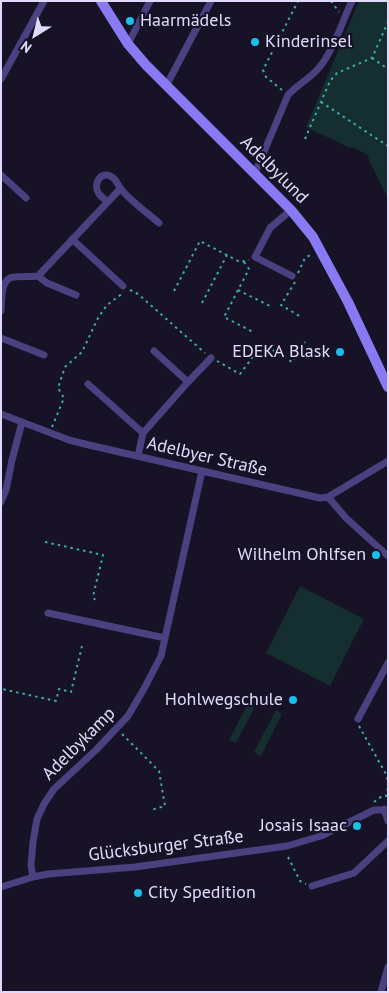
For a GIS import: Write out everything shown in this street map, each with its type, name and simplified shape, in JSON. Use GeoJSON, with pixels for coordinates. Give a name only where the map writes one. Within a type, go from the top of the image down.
{"type":"FeatureCollection","features":[{"type":"Feature","properties":{"kind":"street"},"geometry":{"type":"LineString","coordinates":[[1,79],[44,1]]}},
{"type":"Feature","properties":{"kind":"street","name":"Adelbylund"},"geometry":{"type":"LineString","coordinates":[[101,1],[128,44],[166,86],[291,210],[313,237],[321,249],[388,387]]}},
{"type":"Feature","properties":{"kind":"street"},"geometry":{"type":"LineString","coordinates":[[128,44],[150,1]]}},
{"type":"Feature","properties":{"kind":"street"},"geometry":{"type":"LineString","coordinates":[[166,86],[211,1]]}},
{"type":"Feature","properties":{"kind":"street"},"geometry":{"type":"LineString","coordinates":[[255,173],[288,95],[295,87],[312,76],[320,67],[352,1]]}},
{"type":"Feature","properties":{"kind":"street"},"geometry":{"type":"LineString","coordinates":[[1,175],[26,198]]}},
{"type":"Feature","properties":{"kind":"street"},"geometry":{"type":"LineString","coordinates":[[108,202],[98,193],[96,186],[98,179],[102,175],[114,178],[120,189],[159,223]]}},
{"type":"Feature","properties":{"kind":"street"},"geometry":{"type":"LineString","coordinates":[[1,311],[3,287],[8,279],[13,276],[28,278],[38,276],[120,189]]}},
{"type":"Feature","properties":{"kind":"street"},"geometry":{"type":"LineString","coordinates":[[291,210],[270,228],[256,257],[292,276]]}},
{"type":"Feature","properties":{"kind":"street"},"geometry":{"type":"LineString","coordinates":[[72,239],[124,286]]}},
{"type":"Feature","properties":{"kind":"street"},"geometry":{"type":"LineString","coordinates":[[38,276],[47,283],[76,295]]}},
{"type":"Feature","properties":{"kind":"street"},"geometry":{"type":"LineString","coordinates":[[1,338],[44,355]]}},
{"type":"Feature","properties":{"kind":"street"},"geometry":{"type":"LineString","coordinates":[[154,351],[188,382]]}},
{"type":"Feature","properties":{"kind":"street"},"geometry":{"type":"LineString","coordinates":[[138,456],[144,433],[210,358]]}},
{"type":"Feature","properties":{"kind":"street"},"geometry":{"type":"LineString","coordinates":[[88,384],[144,433]]}},
{"type":"Feature","properties":{"kind":"street","name":"Adelbyer Straße"},"geometry":{"type":"LineString","coordinates":[[1,414],[69,440],[320,498],[328,497]]}},
{"type":"Feature","properties":{"kind":"street"},"geometry":{"type":"LineString","coordinates":[[1,502],[6,490],[22,422]]}},
{"type":"Feature","properties":{"kind":"street"},"geometry":{"type":"LineString","coordinates":[[388,461],[328,497],[346,518],[388,556]]}},
{"type":"Feature","properties":{"kind":"street","name":"Adelbykamp"},"geometry":{"type":"LineString","coordinates":[[33,877],[31,865],[33,842],[37,819],[44,804],[54,789],[117,729],[133,708],[161,656],[202,471]]}},
{"type":"Feature","properties":{"kind":"street"},"geometry":{"type":"LineString","coordinates":[[48,613],[165,638]]}},
{"type":"Feature","properties":{"kind":"street"},"geometry":{"type":"LineString","coordinates":[[358,719],[388,663]]}},
{"type":"Feature","properties":{"kind":"street"},"geometry":{"type":"LineString","coordinates":[[385,807],[388,821]]}},
{"type":"Feature","properties":{"kind":"street","name":"Glücksburger Straße"},"geometry":{"type":"LineString","coordinates":[[1,887],[33,877],[135,867],[287,846],[321,836],[374,810],[385,807]]}},
{"type":"Feature","properties":{"kind":"street"},"geometry":{"type":"LineString","coordinates":[[312,886],[354,873],[388,841]]}},
{"type":"Feature","properties":{"kind":"street"},"geometry":{"type":"LineString","coordinates":[[381,992],[388,968]]}},
{"type":"Feature","properties":{"kind":"path"},"geometry":{"type":"LineString","coordinates":[[281,89],[266,77],[264,70],[298,1]]}},
{"type":"Feature","properties":{"kind":"path"},"geometry":{"type":"LineString","coordinates":[[332,1],[342,16],[345,17]]}},
{"type":"Feature","properties":{"kind":"path"},"geometry":{"type":"LineString","coordinates":[[306,139],[333,76],[372,58],[388,22]]}},
{"type":"Feature","properties":{"kind":"path"},"geometry":{"type":"LineString","coordinates":[[372,58],[388,69]]}},
{"type":"Feature","properties":{"kind":"path"},"geometry":{"type":"LineString","coordinates":[[321,102],[388,146]]}},
{"type":"Feature","properties":{"kind":"path"},"geometry":{"type":"LineString","coordinates":[[174,291],[200,241],[240,262],[256,257]]}},
{"type":"Feature","properties":{"kind":"path"},"geometry":{"type":"LineString","coordinates":[[301,318],[281,305],[294,285],[305,258],[321,249]]}},
{"type":"Feature","properties":{"kind":"path"},"geometry":{"type":"LineString","coordinates":[[202,303],[228,255]]}},
{"type":"Feature","properties":{"kind":"path"},"geometry":{"type":"LineString","coordinates":[[244,262],[249,269],[224,317],[253,332]]}},
{"type":"Feature","properties":{"kind":"path"},"geometry":{"type":"LineString","coordinates":[[50,432],[64,398],[58,388],[65,368],[82,352],[98,318],[107,305],[117,296],[129,290],[138,294],[210,358],[240,374],[258,350],[271,349],[292,362],[305,342]]}},
{"type":"Feature","properties":{"kind":"path"},"geometry":{"type":"LineString","coordinates":[[238,290],[272,307]]}},
{"type":"Feature","properties":{"kind":"path"},"geometry":{"type":"LineString","coordinates":[[45,542],[103,555],[93,596],[94,600]]}},
{"type":"Feature","properties":{"kind":"path"},"geometry":{"type":"LineString","coordinates":[[1,694],[2,689],[56,701],[60,690],[71,692],[82,646]]}},
{"type":"Feature","properties":{"kind":"path"},"geometry":{"type":"LineString","coordinates":[[358,719],[386,776],[388,787],[385,807]]}},
{"type":"Feature","properties":{"kind":"path"},"geometry":{"type":"LineString","coordinates":[[117,729],[159,771],[165,806],[151,810]]}},
{"type":"Feature","properties":{"kind":"path"},"geometry":{"type":"LineString","coordinates":[[374,810],[374,803],[382,796],[386,796]]}},
{"type":"Feature","properties":{"kind":"path"},"geometry":{"type":"LineString","coordinates":[[288,858],[300,881],[312,886]]}},
{"type":"Feature","properties":{"kind":"green space"},"geometry":{"type":"Polygon","coordinates":[[[359,1],[388,1],[388,199],[368,158],[369,156],[306,127],[359,1]]]}},
{"type":"Feature","properties":{"kind":"green space"},"geometry":{"type":"Polygon","coordinates":[[[300,586],[364,619],[330,686],[266,653],[300,586]]]}},
{"type":"Feature","properties":{"kind":"green space"},"geometry":{"type":"Polygon","coordinates":[[[251,698],[258,701],[236,743],[229,740],[251,698]]]}},
{"type":"Feature","properties":{"kind":"green space"},"geometry":{"type":"Polygon","coordinates":[[[276,710],[282,714],[261,756],[254,752],[276,710]]]}},
{"type":"Feature","properties":{"kind":"place","name":"Haarmädels"},"geometry":{"type":"Point","coordinates":[130,21]}},
{"type":"Feature","properties":{"kind":"place","name":"Kinderinsel"},"geometry":{"type":"Point","coordinates":[255,42]}},
{"type":"Feature","properties":{"kind":"place","name":"EDEKA Blask"},"geometry":{"type":"Point","coordinates":[340,352]}},
{"type":"Feature","properties":{"kind":"place","name":"Wilhelm Ohlfsen"},"geometry":{"type":"Point","coordinates":[376,555]}},
{"type":"Feature","properties":{"kind":"place","name":"Hohlwegschule"},"geometry":{"type":"Point","coordinates":[293,700]}},
{"type":"Feature","properties":{"kind":"place","name":"Josais Isaac"},"geometry":{"type":"Point","coordinates":[357,826]}},
{"type":"Feature","properties":{"kind":"place","name":"City Spedition"},"geometry":{"type":"Point","coordinates":[138,893]}}]}
